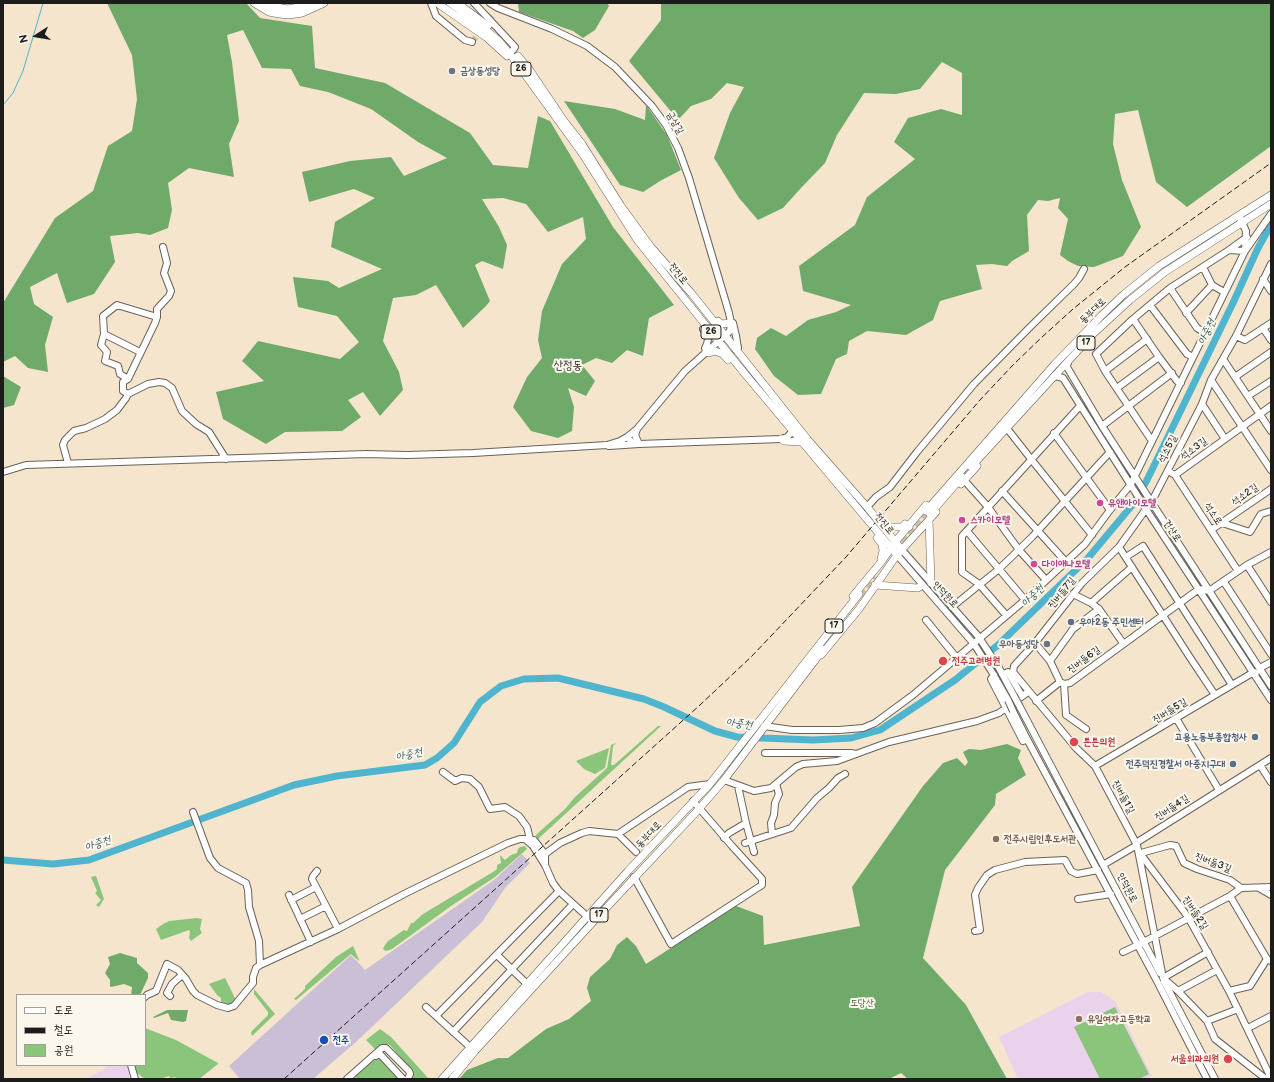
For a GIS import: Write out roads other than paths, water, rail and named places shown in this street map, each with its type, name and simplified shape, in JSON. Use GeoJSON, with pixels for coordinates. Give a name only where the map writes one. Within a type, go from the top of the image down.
{"type":"FeatureCollection","features":[{"type":"Feature","properties":{"kind":"highway"},"geometry":{"type":"LineString","coordinates":[[264,3],[276,8],[288,10],[311,3]]}},
{"type":"Feature","properties":{"kind":"highway"},"geometry":{"type":"LineString","coordinates":[[274,3],[284,3]]}},
{"type":"Feature","properties":{"kind":"main road"},"geometry":{"type":"LineString","coordinates":[[254,3],[269,12],[289,15],[302,13],[324,3]]}},
{"type":"Feature","properties":{"kind":"main road","name":"26"},"geometry":{"type":"LineString","coordinates":[[437,3],[486,37],[507,57],[512,52]]}},
{"type":"Feature","properties":{"kind":"main road","name":"전진로"},"geometry":{"type":"LineString","coordinates":[[450,3],[480,25],[512,52],[529,69],[564,121],[582,144],[622,206],[651,247],[715,323],[814,447],[867,507],[882,532]]}},
{"type":"Feature","properties":{"kind":"main road","name":"전진로"},"geometry":{"type":"LineString","coordinates":[[458,3],[474,14],[502,38],[584,156],[638,241],[800,442],[882,532],[899,553]]}},
{"type":"Feature","properties":{"kind":"main road","name":"동부대로"},"geometry":{"type":"LineString","coordinates":[[812,658],[819,658],[833,642],[870,594],[926,514],[1036,383],[1040,381],[1079,339],[1123,295],[1159,266],[1271,195]]}},
{"type":"Feature","properties":{"kind":"main road","name":"동부대로"},"geometry":{"type":"LineString","coordinates":[[926,514],[1018,415],[1023,412],[1094,333],[1130,300],[1165,272],[1271,204]]}},
{"type":"Feature","properties":{"kind":"main road"},"geometry":{"type":"LineString","coordinates":[[715,323],[718,321],[721,324],[731,323]]}},
{"type":"Feature","properties":{"kind":"main road"},"geometry":{"type":"LineString","coordinates":[[706,352],[709,353],[715,351],[723,354],[728,360],[731,357]]}},
{"type":"Feature","properties":{"kind":"main road","name":"동부대로"},"geometry":{"type":"LineString","coordinates":[[926,514],[964,480],[1010,431],[1023,412]]}},
{"type":"Feature","properties":{"kind":"main road"},"geometry":{"type":"LineString","coordinates":[[781,439],[784,441],[800,442]]}},
{"type":"Feature","properties":{"kind":"main road"},"geometry":{"type":"LineString","coordinates":[[812,658],[809,654],[860,593],[893,545],[908,527],[926,514]]}},
{"type":"Feature","properties":{"kind":"main road"},"geometry":{"type":"LineString","coordinates":[[926,514],[931,583]]}},
{"type":"Feature","properties":{"kind":"main road"},"geometry":{"type":"LineString","coordinates":[[882,561],[880,560],[883,551],[882,544],[877,538],[888,527],[902,527],[906,524],[908,527]]}},
{"type":"Feature","properties":{"kind":"main road"},"geometry":{"type":"LineString","coordinates":[[875,585],[918,588],[922,585]]}},
{"type":"Feature","properties":{"kind":"main road"},"geometry":{"type":"LineString","coordinates":[[860,593],[867,588],[870,594]]}},
{"type":"Feature","properties":{"kind":"main road","name":"동부대로"},"geometry":{"type":"LineString","coordinates":[[452,1079],[693,801],[710,784],[812,658],[818,655],[860,593]]}},
{"type":"Feature","properties":{"kind":"main road","name":"동부대로"},"geometry":{"type":"LineString","coordinates":[[442,1079],[527,984],[590,919],[634,877],[699,809],[746,751],[812,658]]}},
{"type":"Feature","properties":{"kind":"street"},"geometry":{"type":"LineString","coordinates":[[432,3],[436,16],[465,40],[472,42]]}},
{"type":"Feature","properties":{"kind":"street"},"geometry":{"type":"LineString","coordinates":[[474,3],[516,47],[512,52]]}},
{"type":"Feature","properties":{"kind":"street","name":"금상길"},"geometry":{"type":"LineString","coordinates":[[490,3],[498,8],[552,28],[587,46],[615,67],[652,106],[669,130],[678,148],[689,178],[731,323],[733,323],[738,348],[736,350]]}},
{"type":"Feature","properties":{"kind":"street"},"geometry":{"type":"LineString","coordinates":[[493,15],[498,8]]}},
{"type":"Feature","properties":{"kind":"street"},"geometry":{"type":"LineString","coordinates":[[763,728],[792,730],[839,730],[863,728],[875,723],[913,695],[956,657],[975,645],[1085,544],[1110,510],[1132,486],[1136,479],[1152,441],[1224,292],[1245,251],[1271,214]]}},
{"type":"Feature","properties":{"kind":"street"},"geometry":{"type":"LineString","coordinates":[[1238,215],[1247,237],[1245,251]]}},
{"type":"Feature","properties":{"kind":"street"},"geometry":{"type":"LineString","coordinates":[[1152,441],[1105,371],[1096,354],[1133,319],[1170,288],[1247,237]]}},
{"type":"Feature","properties":{"kind":"street"},"geometry":{"type":"LineString","coordinates":[[128,394],[123,391],[123,382],[128,379],[157,317],[157,309],[169,296],[171,291],[164,273],[168,264],[163,247]]}},
{"type":"Feature","properties":{"kind":"street"},"geometry":{"type":"LineString","coordinates":[[1229,250],[1245,251]]}},
{"type":"Feature","properties":{"kind":"street","name":"석소5길"},"geometry":{"type":"LineString","coordinates":[[1151,502],[1202,404],[1211,380],[1236,336],[1256,296],[1262,279],[1271,264]]}},
{"type":"Feature","properties":{"kind":"street"},"geometry":{"type":"LineString","coordinates":[[1203,267],[1212,285],[1224,292]]}},
{"type":"Feature","properties":{"kind":"street"},"geometry":{"type":"LineString","coordinates":[[867,507],[876,497],[890,487],[974,384],[1074,284],[1084,269]]}},
{"type":"Feature","properties":{"kind":"street"},"geometry":{"type":"LineString","coordinates":[[1262,279],[1271,291]]}},
{"type":"Feature","properties":{"kind":"street"},"geometry":{"type":"LineString","coordinates":[[1186,313],[1212,285]]}},
{"type":"Feature","properties":{"kind":"street"},"geometry":{"type":"LineString","coordinates":[[1170,288],[1197,328],[1205,333]]}},
{"type":"Feature","properties":{"kind":"street"},"geometry":{"type":"LineString","coordinates":[[128,379],[120,374],[118,366],[105,361],[107,352],[100,345],[104,334],[103,316],[117,305],[157,317]]}},
{"type":"Feature","properties":{"kind":"street"},"geometry":{"type":"LineString","coordinates":[[1150,305],[1187,354],[1193,357]]}},
{"type":"Feature","properties":{"kind":"street"},"geometry":{"type":"LineString","coordinates":[[1133,319],[1159,358],[1177,381],[1181,383]]}},
{"type":"Feature","properties":{"kind":"street"},"geometry":{"type":"LineString","coordinates":[[3,472],[26,465],[68,463],[366,454],[407,455],[607,445],[620,441],[636,429],[685,371],[718,340],[730,331],[731,323]]}},
{"type":"Feature","properties":{"kind":"street"},"geometry":{"type":"LineString","coordinates":[[1236,336],[1245,340],[1271,323]]}},
{"type":"Feature","properties":{"kind":"street"},"geometry":{"type":"LineString","coordinates":[[706,326],[703,329],[707,334],[708,339],[705,348],[706,352]]}},
{"type":"Feature","properties":{"kind":"street"},"geometry":{"type":"LineString","coordinates":[[1263,328],[1271,340]]}},
{"type":"Feature","properties":{"kind":"street"},"geometry":{"type":"LineString","coordinates":[[104,334],[140,352]]}},
{"type":"Feature","properties":{"kind":"street"},"geometry":{"type":"LineString","coordinates":[[1105,371],[1147,339]]}},
{"type":"Feature","properties":{"kind":"street"},"geometry":{"type":"LineString","coordinates":[[1235,377],[1271,352]]}},
{"type":"Feature","properties":{"kind":"street"},"geometry":{"type":"LineString","coordinates":[[1117,388],[1159,358]]}},
{"type":"Feature","properties":{"kind":"street"},"geometry":{"type":"LineString","coordinates":[[1223,359],[1271,431]]}},
{"type":"Feature","properties":{"kind":"street","name":"건산로"},"geometry":{"type":"LineString","coordinates":[[1068,362],[1067,367],[1102,426],[1271,686]]}},
{"type":"Feature","properties":{"kind":"street"},"geometry":{"type":"LineString","coordinates":[[1102,426],[1172,373]]}},
{"type":"Feature","properties":{"kind":"street","name":"건산로"},"geometry":{"type":"LineString","coordinates":[[1055,376],[1063,378],[1145,508],[1271,700]]}},
{"type":"Feature","properties":{"kind":"street"},"geometry":{"type":"LineString","coordinates":[[1211,380],[1271,470]]}},
{"type":"Feature","properties":{"kind":"street"},"geometry":{"type":"LineString","coordinates":[[1248,396],[1271,381]]}},
{"type":"Feature","properties":{"kind":"street"},"geometry":{"type":"LineString","coordinates":[[68,463],[63,445],[64,440],[74,431],[86,428],[105,419],[117,410],[128,394],[148,384],[159,382],[172,388],[182,411],[196,424],[209,432],[226,459]]}},
{"type":"Feature","properties":{"kind":"street"},"geometry":{"type":"LineString","coordinates":[[1202,404],[1224,440]]}},
{"type":"Feature","properties":{"kind":"street"},"geometry":{"type":"LineString","coordinates":[[1006,615],[979,584],[962,572],[962,536],[1080,406]]}},
{"type":"Feature","properties":{"kind":"street","name":"석소3길"},"geometry":{"type":"LineString","coordinates":[[1176,474],[1271,406]]}},
{"type":"Feature","properties":{"kind":"street"},"geometry":{"type":"LineString","coordinates":[[636,429],[635,436],[639,444]]}},
{"type":"Feature","properties":{"kind":"street"},"geometry":{"type":"LineString","coordinates":[[1010,431],[1092,535]]}},
{"type":"Feature","properties":{"kind":"street"},"geometry":{"type":"LineString","coordinates":[[607,445],[611,447],[639,444],[781,439],[787,437],[792,432],[798,434],[811,449],[814,447]]}},
{"type":"Feature","properties":{"kind":"street"},"geometry":{"type":"LineString","coordinates":[[1054,433],[1110,510]]}},
{"type":"Feature","properties":{"kind":"street"},"geometry":{"type":"LineString","coordinates":[[627,436],[632,442],[639,444]]}},
{"type":"Feature","properties":{"kind":"street"},"geometry":{"type":"LineString","coordinates":[[952,607],[999,569],[1019,550],[1110,452]]}},
{"type":"Feature","properties":{"kind":"street"},"geometry":{"type":"LineString","coordinates":[[1168,471],[1176,474]]}},
{"type":"Feature","properties":{"kind":"street","name":"석소로"},"geometry":{"type":"LineString","coordinates":[[1176,474],[1238,571]]}},
{"type":"Feature","properties":{"kind":"street"},"geometry":{"type":"LineString","coordinates":[[964,480],[988,506],[1019,550],[1046,580]]}},
{"type":"Feature","properties":{"kind":"street","name":"석소2길"},"geometry":{"type":"LineString","coordinates":[[1211,530],[1271,489]]}},
{"type":"Feature","properties":{"kind":"street"},"geometry":{"type":"LineString","coordinates":[[1002,491],[1066,562]]}},
{"type":"Feature","properties":{"kind":"street","name":"진버들7길"},"geometry":{"type":"LineString","coordinates":[[1028,692],[1013,672],[1014,666],[1035,643],[1082,583],[1119,548],[1145,508]]}},
{"type":"Feature","properties":{"kind":"street"},"geometry":{"type":"LineString","coordinates":[[1222,523],[1250,532],[1261,514],[1271,511]]}},
{"type":"Feature","properties":{"kind":"street"},"geometry":{"type":"LineString","coordinates":[[967,531],[1025,600]]}},
{"type":"Feature","properties":{"kind":"street"},"geometry":{"type":"LineString","coordinates":[[1126,557],[1143,546],[1232,685]]}},
{"type":"Feature","properties":{"kind":"street"},"geometry":{"type":"LineString","coordinates":[[1119,548],[1215,695]]}},
{"type":"Feature","properties":{"kind":"street"},"geometry":{"type":"LineString","coordinates":[[1199,589],[1209,591],[1247,565],[1271,552]]}},
{"type":"Feature","properties":{"kind":"street","name":"안덕원로"},"geometry":{"type":"LineString","coordinates":[[899,553],[931,583],[952,607],[980,640],[999,668],[1103,865],[1207,1079]]}},
{"type":"Feature","properties":{"kind":"street","name":"안덕원로"},"geometry":{"type":"LineString","coordinates":[[899,553],[922,585],[942,605],[975,645],[993,673],[1111,894],[1163,978],[1215,1079]]}},
{"type":"Feature","properties":{"kind":"street"},"geometry":{"type":"LineString","coordinates":[[1247,565],[1271,602]]}},
{"type":"Feature","properties":{"kind":"street"},"geometry":{"type":"LineString","coordinates":[[1091,603],[1132,567]]}},
{"type":"Feature","properties":{"kind":"street"},"geometry":{"type":"LineString","coordinates":[[1224,582],[1271,654]]}},
{"type":"Feature","properties":{"kind":"street","name":"진버들6길"},"geometry":{"type":"LineString","coordinates":[[1036,701],[1062,682],[1070,683],[1199,589]]}},
{"type":"Feature","properties":{"kind":"street"},"geometry":{"type":"LineString","coordinates":[[1073,594],[1099,609],[1123,643]]}},
{"type":"Feature","properties":{"kind":"street"},"geometry":{"type":"LineString","coordinates":[[1050,661],[1073,629],[1099,609]]}},
{"type":"Feature","properties":{"kind":"street"},"geometry":{"type":"LineString","coordinates":[[926,620],[956,657]]}},
{"type":"Feature","properties":{"kind":"street"},"geometry":{"type":"LineString","coordinates":[[1035,643],[1050,661],[1062,682],[1066,715],[1086,729]]}},
{"type":"Feature","properties":{"kind":"street"},"geometry":{"type":"LineString","coordinates":[[1254,672],[1261,670],[1271,662]]}},
{"type":"Feature","properties":{"kind":"street"},"geometry":{"type":"LineString","coordinates":[[1002,674],[1008,672],[1022,696]]}},
{"type":"Feature","properties":{"kind":"street","name":"진버들5길"},"geometry":{"type":"LineString","coordinates":[[1095,766],[1254,672]]}},
{"type":"Feature","properties":{"kind":"street"},"geometry":{"type":"LineString","coordinates":[[993,673],[991,679],[1023,741],[1027,739]]}},
{"type":"Feature","properties":{"kind":"street"},"geometry":{"type":"LineString","coordinates":[[724,780],[754,791],[771,788],[796,766],[837,761],[889,742],[977,721],[999,713],[1028,692]]}},
{"type":"Feature","properties":{"kind":"street","name":"진버들1길"},"geometry":{"type":"LineString","coordinates":[[1028,692],[1076,748],[1095,766],[1138,848],[1163,978]]}},
{"type":"Feature","properties":{"kind":"street"},"geometry":{"type":"LineString","coordinates":[[1176,718],[1219,790]]}},
{"type":"Feature","properties":{"kind":"street"},"geometry":{"type":"LineString","coordinates":[[764,753],[851,752],[856,754]]}},
{"type":"Feature","properties":{"kind":"street","name":"진버들4길"},"geometry":{"type":"LineString","coordinates":[[1138,848],[1219,790],[1271,758]]}},
{"type":"Feature","properties":{"kind":"street"},"geometry":{"type":"LineString","coordinates":[[1260,765],[1271,781]]}},
{"type":"Feature","properties":{"kind":"street"},"geometry":{"type":"LineString","coordinates":[[443,772],[455,781],[462,778],[470,779],[479,787],[490,808],[505,807],[519,816],[527,827],[528,839],[545,865],[552,883],[590,919]]}},
{"type":"Feature","properties":{"kind":"street"},"geometry":{"type":"LineString","coordinates":[[745,843],[793,826],[817,798],[838,778],[845,774]]}},
{"type":"Feature","properties":{"kind":"street"},"geometry":{"type":"LineString","coordinates":[[618,834],[688,787],[710,784]]}},
{"type":"Feature","properties":{"kind":"street"},"geometry":{"type":"LineString","coordinates":[[772,834],[771,823],[774,815],[775,803],[779,794],[776,784]]}},
{"type":"Feature","properties":{"kind":"street"},"geometry":{"type":"LineString","coordinates":[[738,786],[754,852]]}},
{"type":"Feature","properties":{"kind":"street"},"geometry":{"type":"LineString","coordinates":[[634,877],[672,944],[762,885],[762,879],[724,838],[693,801]]}},
{"type":"Feature","properties":{"kind":"street"},"geometry":{"type":"LineString","coordinates":[[193,813],[210,858],[218,868],[246,883],[249,907],[258,941],[260,965]]}},
{"type":"Feature","properties":{"kind":"street"},"geometry":{"type":"LineString","coordinates":[[724,838],[729,833],[746,823]]}},
{"type":"Feature","properties":{"kind":"street"},"geometry":{"type":"LineString","coordinates":[[545,854],[560,843],[589,831],[618,834],[636,852]]}},
{"type":"Feature","properties":{"kind":"street"},"geometry":{"type":"LineString","coordinates":[[146,996],[156,991],[167,964],[178,970],[197,995],[217,1005],[228,1008],[234,1006],[253,983],[256,968],[260,965],[338,929],[406,893],[508,843],[520,839],[534,840],[538,843],[545,854],[545,865]]}},
{"type":"Feature","properties":{"kind":"street","name":"진버들3길"},"geometry":{"type":"LineString","coordinates":[[1138,848],[1170,845],[1176,846],[1184,862],[1197,869],[1230,880],[1241,888]]}},
{"type":"Feature","properties":{"kind":"street"},"geometry":{"type":"LineString","coordinates":[[1103,865],[1138,848]]}},
{"type":"Feature","properties":{"kind":"street","name":"진버들2길"},"geometry":{"type":"LineString","coordinates":[[1138,848],[1188,917],[1229,991],[1271,1078]]}},
{"type":"Feature","properties":{"kind":"street"},"geometry":{"type":"LineString","coordinates":[[975,931],[980,930],[975,895],[987,875],[995,870],[1025,862],[1064,860],[1071,871],[1077,874],[1098,870]]}},
{"type":"Feature","properties":{"kind":"street"},"geometry":{"type":"LineString","coordinates":[[317,871],[312,879],[338,929]]}},
{"type":"Feature","properties":{"kind":"street"},"geometry":{"type":"LineString","coordinates":[[311,942],[290,898],[316,887]]}},
{"type":"Feature","properties":{"kind":"street"},"geometry":{"type":"LineString","coordinates":[[1124,952],[1230,896],[1241,888],[1271,887]]}},
{"type":"Feature","properties":{"kind":"street"},"geometry":{"type":"LineString","coordinates":[[1259,888],[1271,895]]}},
{"type":"Feature","properties":{"kind":"street"},"geometry":{"type":"LineString","coordinates":[[436,1016],[559,891]]}},
{"type":"Feature","properties":{"kind":"street"},"geometry":{"type":"LineString","coordinates":[[1078,899],[1111,894]]}},
{"type":"Feature","properties":{"kind":"street"},"geometry":{"type":"LineString","coordinates":[[1229,991],[1250,986],[1269,960],[1230,896]]}},
{"type":"Feature","properties":{"kind":"street"},"geometry":{"type":"LineString","coordinates":[[453,1032],[573,904]]}},
{"type":"Feature","properties":{"kind":"street"},"geometry":{"type":"LineString","coordinates":[[300,919],[326,906]]}},
{"type":"Feature","properties":{"kind":"street"},"geometry":{"type":"LineString","coordinates":[[1208,952],[1163,978],[1207,1021],[1215,1039],[1266,1079]]}},
{"type":"Feature","properties":{"kind":"street"},"geometry":{"type":"LineString","coordinates":[[497,955],[527,984]]}},
{"type":"Feature","properties":{"kind":"street"},"geometry":{"type":"LineString","coordinates":[[1178,991],[1216,970]]}},
{"type":"Feature","properties":{"kind":"street"},"geometry":{"type":"LineString","coordinates":[[170,996],[167,993],[172,984],[182,975]]}},
{"type":"Feature","properties":{"kind":"street"},"geometry":{"type":"LineString","coordinates":[[426,1007],[470,1047]]}},
{"type":"Feature","properties":{"kind":"street"},"geometry":{"type":"LineString","coordinates":[[1207,1021],[1238,1009]]}},
{"type":"Feature","properties":{"kind":"street"},"geometry":{"type":"LineString","coordinates":[[1248,1028],[1271,1016]]}},
{"type":"Feature","properties":{"kind":"street"},"geometry":{"type":"LineString","coordinates":[[347,1079],[382,1048],[386,1048],[409,1071],[410,1074],[408,1079]]}},
{"type":"Feature","properties":{"kind":"street"},"geometry":{"type":"LineString","coordinates":[[351,1079],[380,1053],[403,1079]]}},
{"type":"Feature","properties":{"kind":"street"},"geometry":{"type":"LineString","coordinates":[[131,1066],[135,1079]]}},
{"type":"Feature","properties":{"kind":"waterway"},"geometry":{"type":"LineString","coordinates":[[3,105],[13,93],[23,71],[43,3]]}},
{"type":"Feature","properties":{"kind":"waterway","name":"아중천"},"geometry":{"type":"LineString","coordinates":[[3,860],[53,864],[89,860],[294,785],[337,776],[425,765],[437,758],[454,743],[480,702],[501,686],[524,679],[558,678],[644,699],[715,731],[737,737],[813,740],[851,738],[880,730],[955,680],[998,645],[1088,558],[1134,503],[1147,480],[1258,248],[1271,225]]}},
{"type":"Feature","properties":{"kind":"tunnel"},"geometry":{"type":"LineString","coordinates":[[472,42],[493,15]]}},
{"type":"Feature","properties":{"kind":"tunnel"},"geometry":{"type":"LineString","coordinates":[[894,549],[926,511]]}},
{"type":"Feature","properties":{"kind":"tunnel"},"geometry":{"type":"LineString","coordinates":[[862,597],[877,578]]}},
{"type":"Feature","properties":{"kind":"railway"},"geometry":{"type":"LineString","coordinates":[[284,1079],[700,705],[752,656],[846,557],[980,400],[1041,338],[1073,309],[1125,267],[1271,163]]}},
{"type":"Feature","properties":{"kind":"place","name":"금상동성당"},"geometry":{"type":"Point","coordinates":[452,71]}},
{"type":"Feature","properties":{"kind":"place","name":"유앤아이모텔"},"geometry":{"type":"Point","coordinates":[1100,503]}},
{"type":"Feature","properties":{"kind":"place","name":"스카이모텔"},"geometry":{"type":"Point","coordinates":[962,520]}},
{"type":"Feature","properties":{"kind":"place","name":"다이애나모텔"},"geometry":{"type":"Point","coordinates":[1034,564]}},
{"type":"Feature","properties":{"kind":"place","name":"우아2동 주민센터"},"geometry":{"type":"Point","coordinates":[1071,622]}},
{"type":"Feature","properties":{"kind":"place","name":"우아동성당"},"geometry":{"type":"Point","coordinates":[1047,644]}},
{"type":"Feature","properties":{"kind":"place","name":"전주고려병원"},"geometry":{"type":"Point","coordinates":[943,661]}},
{"type":"Feature","properties":{"kind":"place","name":"고용노동부종합청사"},"geometry":{"type":"Point","coordinates":[1255,737]}},
{"type":"Feature","properties":{"kind":"place","name":"튼튼의원"},"geometry":{"type":"Point","coordinates":[1074,742]}},
{"type":"Feature","properties":{"kind":"place","name":"전주덕진경찰서 아중지구대"},"geometry":{"type":"Point","coordinates":[1233,764]}},
{"type":"Feature","properties":{"kind":"place","name":"전주시립인후도서관"},"geometry":{"type":"Point","coordinates":[996,839]}},
{"type":"Feature","properties":{"kind":"place","name":"유일여자고등학교"},"geometry":{"type":"Point","coordinates":[1079,1019]}},
{"type":"Feature","properties":{"kind":"place","name":"전주"},"geometry":{"type":"Point","coordinates":[324,1040]}},
{"type":"Feature","properties":{"kind":"place","name":"서울외과의원"},"geometry":{"type":"Point","coordinates":[1228,1059]}},
{"type":"Feature","properties":{"kind":"district","name":"산정동"},"geometry":{"type":"Point","coordinates":[568,366]}},
{"type":"Feature","properties":{"kind":"park label","name":"도당산"},"geometry":{"type":"Point","coordinates":[862,1003]}}]}
